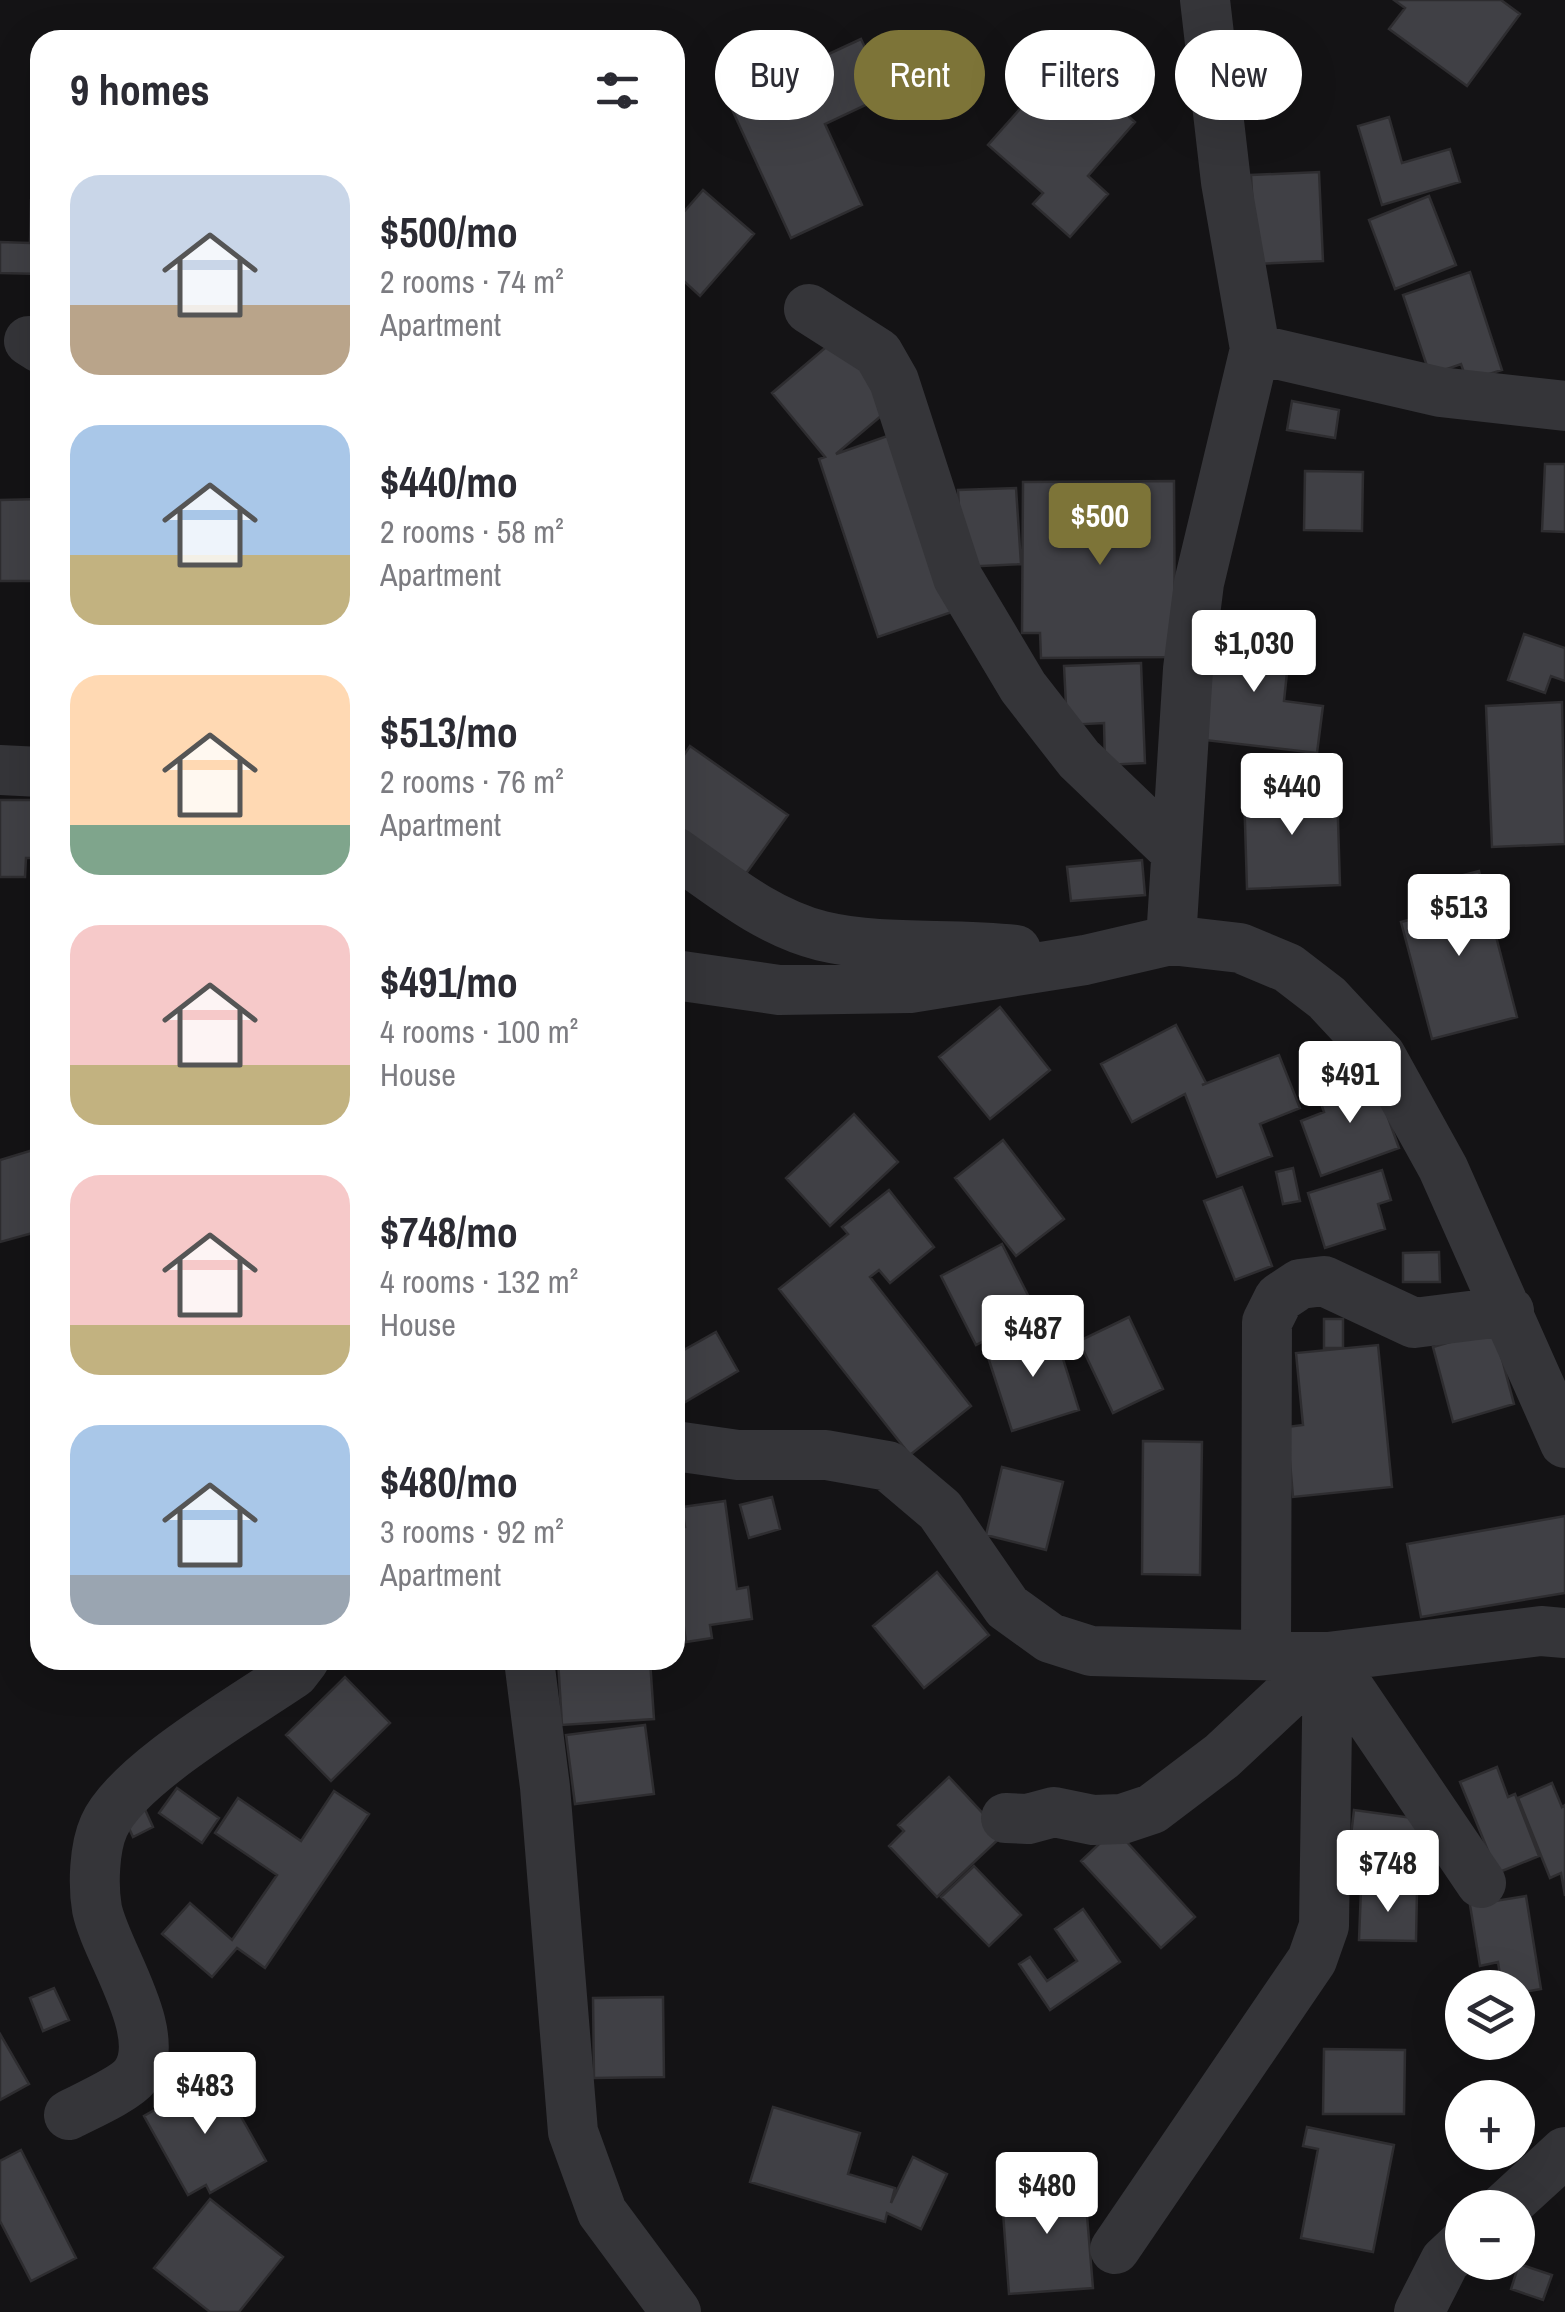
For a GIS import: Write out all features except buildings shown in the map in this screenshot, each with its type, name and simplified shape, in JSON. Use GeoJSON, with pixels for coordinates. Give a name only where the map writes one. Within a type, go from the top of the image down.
{"type":"FeatureCollection","features":[{"type":"Feature","properties":{"kind":"street"},"geometry":{"type":"LineString","coordinates":[[1172,940],[1188,669],[1199,583],[1255,348],[1226,182],[1205,0]]}},
{"type":"Feature","properties":{"kind":"street"},"geometry":{"type":"LineString","coordinates":[[809,309],[878,353],[894,381],[958,578],[1024,688],[1080,759],[1175,852]]}},
{"type":"Feature","properties":{"kind":"street"},"geometry":{"type":"LineString","coordinates":[[1255,348],[1440,392],[1565,406]]}},
{"type":"Feature","properties":{"kind":"street"},"geometry":{"type":"LineString","coordinates":[[685,859],[756,909],[822,936],[902,945],[996,948],[1085,960]]}},
{"type":"Feature","properties":{"kind":"street"},"geometry":{"type":"LineString","coordinates":[[685,976],[778,990],[910,988],[1085,960],[1172,940],[1240,948],[1288,968],[1327,998],[1381,1056],[1443,1168],[1565,1443]]}},
{"type":"Feature","properties":{"kind":"street"},"geometry":{"type":"LineString","coordinates":[[1266,1655],[1267,1322],[1279,1298],[1300,1284],[1324,1281],[1414,1323],[1509,1312]]}},
{"type":"Feature","properties":{"kind":"street"},"geometry":{"type":"LineString","coordinates":[[685,1447],[738,1455],[826,1455],[888,1466],[940,1510],[1007,1608],[1050,1638],[1091,1651],[1328,1658],[1541,1631],[1565,1633]]}},
{"type":"Feature","properties":{"kind":"street"},"geometry":{"type":"LineString","coordinates":[[1006,1818],[1028,1819],[1054,1812],[1093,1820],[1122,1819],[1152,1809],[1222,1756],[1328,1658]]}},
{"type":"Feature","properties":{"kind":"street"},"geometry":{"type":"LineString","coordinates":[[1328,1658],[1481,1884]]}},
{"type":"Feature","properties":{"kind":"street"},"geometry":{"type":"LineString","coordinates":[[1116,2249],[1312,1960],[1324,1926],[1328,1658]]}},
{"type":"Feature","properties":{"kind":"street"},"geometry":{"type":"LineString","coordinates":[[69,2116],[134,2078],[144,2051],[138,2016],[97,1910],[96,1865],[104,1825],[142,1776],[296,1670]]}},
{"type":"Feature","properties":{"kind":"street"},"geometry":{"type":"LineString","coordinates":[[530,1670],[545,1787],[573,2132],[602,2212],[676,2312]]}},
{"type":"Feature","properties":{"kind":"street"},"geometry":{"type":"LineString","coordinates":[[1524,2190],[1565,2152]]}},
{"type":"Feature","properties":{"kind":"street"},"geometry":{"type":"LineString","coordinates":[[1419,2312],[1445,2263]]}}]}
